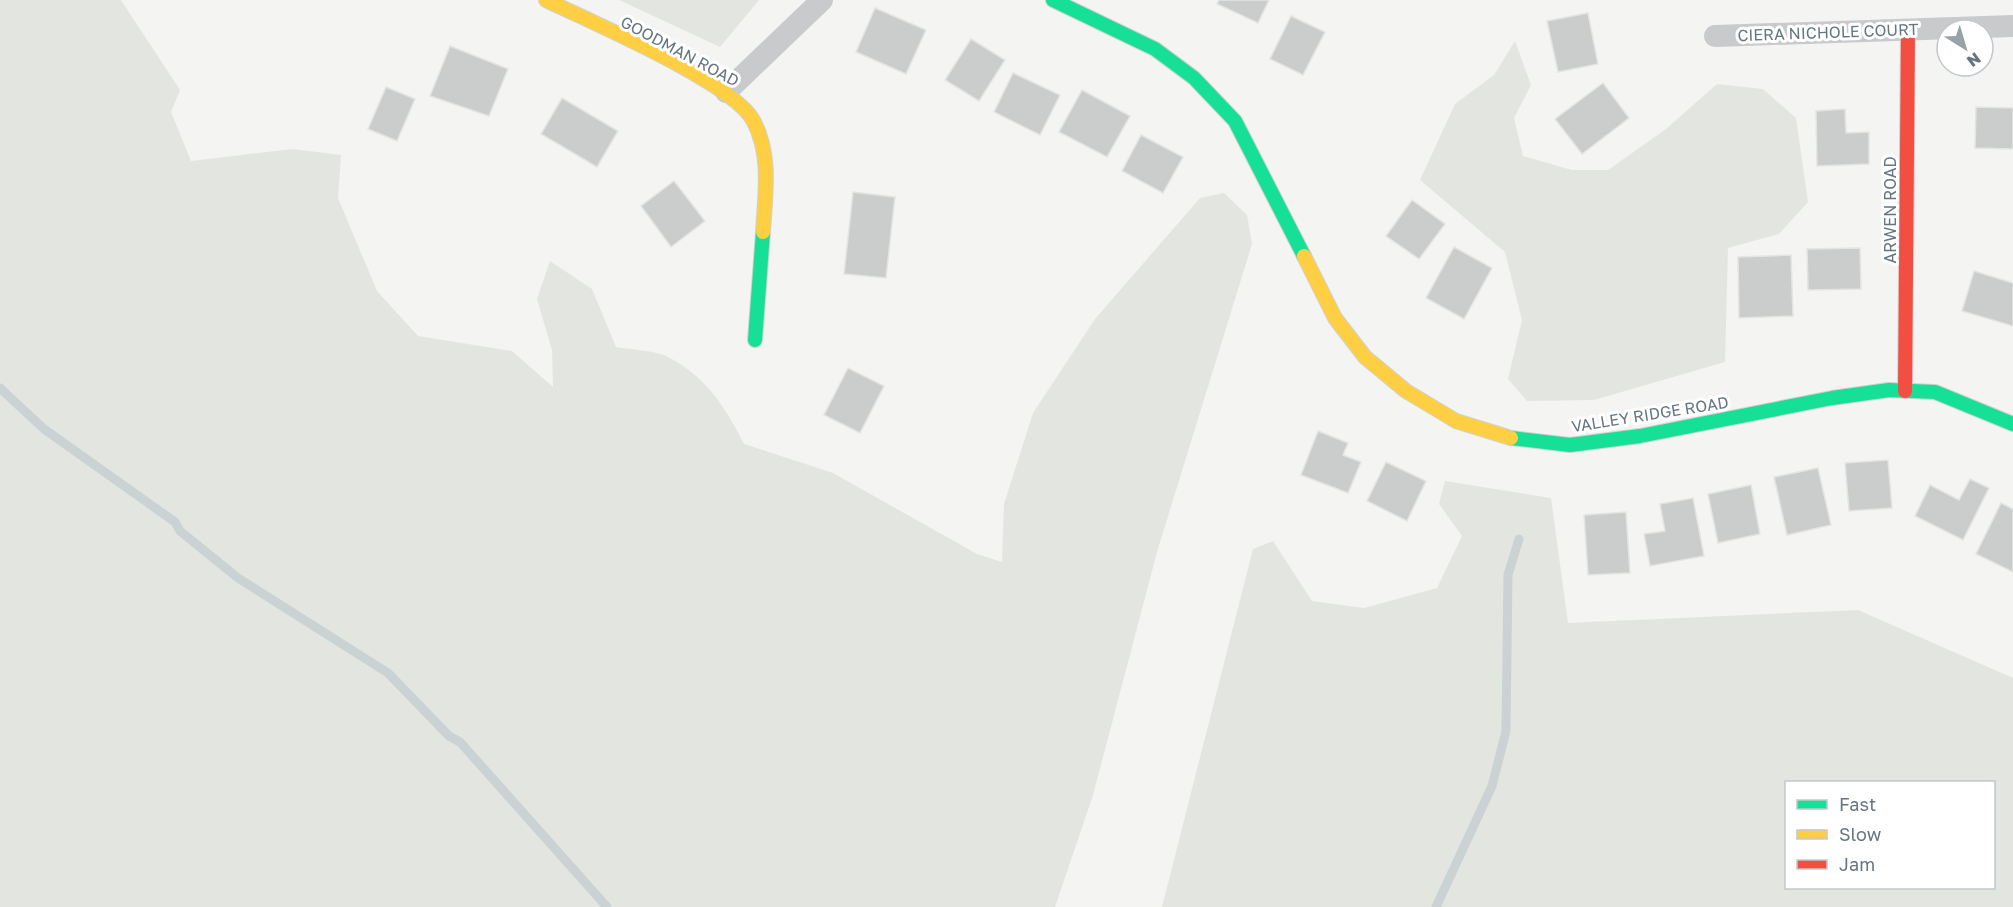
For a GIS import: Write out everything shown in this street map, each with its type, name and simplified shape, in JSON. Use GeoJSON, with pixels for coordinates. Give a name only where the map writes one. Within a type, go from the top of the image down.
{"type":"FeatureCollection","features":[{"type":"Feature","properties":{"kind":"street","name":"GOODMAN ROAD"},"geometry":{"type":"LineString","coordinates":[[546,0],[726,92],[740,103],[753,120],[763,144],[767,171],[754,340]]}},
{"type":"Feature","properties":{"kind":"street"},"geometry":{"type":"LineString","coordinates":[[726,92],[822,0]]}},
{"type":"Feature","properties":{"kind":"street","name":"VALLEY RIDGE ROAD"},"geometry":{"type":"LineString","coordinates":[[1053,0],[1155,49],[1194,78],[1235,121],[1335,318],[1365,357],[1406,392],[1456,421],[1512,438],[1570,445],[1640,436],[1832,398],[1889,390],[1935,392],[2013,424]]}},
{"type":"Feature","properties":{"kind":"street","name":"CIERA NICHOLE COURT"},"geometry":{"type":"LineString","coordinates":[[1715,36],[2013,27]]}},
{"type":"Feature","properties":{"kind":"street","name":"ARWEN ROAD"},"geometry":{"type":"LineString","coordinates":[[1905,391],[1908,29]]}},
{"type":"Feature","properties":{"kind":"shaded area"},"geometry":{"type":"Polygon","coordinates":[[[0,0],[121,0],[180,90],[171,112],[191,161],[293,149],[341,155],[338,198],[377,291],[418,336],[512,351],[553,387],[552,350],[537,299],[550,261],[592,289],[616,347],[658,353],[670,358],[695,375],[722,406],[744,444],[833,473],[977,554],[1002,562],[1004,504],[1033,413],[1095,319],[1200,198],[1224,193],[1247,215],[1252,244],[1157,552],[1093,795],[1055,907],[0,907],[0,0]]]}},
{"type":"Feature","properties":{"kind":"shaded area"},"geometry":{"type":"Polygon","coordinates":[[[619,0],[759,0],[720,47],[619,0]]]}},
{"type":"Feature","properties":{"kind":"shaded area"},"geometry":{"type":"Polygon","coordinates":[[[1515,41],[1531,85],[1514,118],[1523,156],[1572,170],[1608,170],[1666,129],[1717,84],[1763,89],[1796,118],[1808,202],[1779,234],[1728,248],[1725,362],[1594,400],[1527,401],[1508,379],[1522,320],[1505,252],[1420,180],[1455,104],[1494,75],[1515,41]]]}},
{"type":"Feature","properties":{"kind":"shaded area"},"geometry":{"type":"Polygon","coordinates":[[[1445,481],[1551,498],[1568,623],[1858,610],[2013,678],[2013,907],[1162,907],[1253,549],[1273,541],[1312,601],[1364,608],[1437,588],[1462,536],[1439,504],[1445,481]]]}},
{"type":"Feature","properties":{"kind":"building"},"geometry":{"type":"Polygon","coordinates":[[[1219,0],[1269,0],[1258,23],[1217,4],[1219,0]]]}},
{"type":"Feature","properties":{"kind":"building"},"geometry":{"type":"Polygon","coordinates":[[[875,8],[926,30],[906,74],[856,52],[875,8]]]}},
{"type":"Feature","properties":{"kind":"building"},"geometry":{"type":"Polygon","coordinates":[[[1588,13],[1598,64],[1558,72],[1547,21],[1588,13]]]}},
{"type":"Feature","properties":{"kind":"building"},"geometry":{"type":"Polygon","coordinates":[[[1291,16],[1325,32],[1303,75],[1270,59],[1291,16]]]}},
{"type":"Feature","properties":{"kind":"building"},"geometry":{"type":"Polygon","coordinates":[[[971,39],[1005,60],[979,101],[945,80],[971,39]]]}},
{"type":"Feature","properties":{"kind":"building"},"geometry":{"type":"Polygon","coordinates":[[[450,46],[508,69],[489,116],[430,96],[450,46]]]}},
{"type":"Feature","properties":{"kind":"building"},"geometry":{"type":"Polygon","coordinates":[[[1013,73],[1060,95],[1040,135],[994,112],[1013,73]]]}},
{"type":"Feature","properties":{"kind":"building"},"geometry":{"type":"Polygon","coordinates":[[[1603,83],[1629,118],[1582,154],[1555,119],[1603,83]]]}},
{"type":"Feature","properties":{"kind":"building"},"geometry":{"type":"Polygon","coordinates":[[[386,87],[415,99],[397,141],[368,129],[386,87]]]}},
{"type":"Feature","properties":{"kind":"building"},"geometry":{"type":"Polygon","coordinates":[[[1082,90],[1130,116],[1107,157],[1059,132],[1082,90]]]}},
{"type":"Feature","properties":{"kind":"building"},"geometry":{"type":"Polygon","coordinates":[[[562,98],[618,131],[597,167],[541,134],[562,98]]]}},
{"type":"Feature","properties":{"kind":"building"},"geometry":{"type":"Polygon","coordinates":[[[1976,107],[2013,108],[2013,149],[1975,148],[1976,107]]]}},
{"type":"Feature","properties":{"kind":"building"},"geometry":{"type":"Polygon","coordinates":[[[1845,109],[1846,133],[1869,132],[1869,164],[1817,166],[1816,111],[1845,109]]]}},
{"type":"Feature","properties":{"kind":"building"},"geometry":{"type":"Polygon","coordinates":[[[1141,135],[1183,157],[1163,193],[1122,171],[1141,135]]]}},
{"type":"Feature","properties":{"kind":"building"},"geometry":{"type":"Polygon","coordinates":[[[674,181],[705,221],[671,247],[641,206],[674,181]]]}},
{"type":"Feature","properties":{"kind":"building"},"geometry":{"type":"Polygon","coordinates":[[[853,192],[895,197],[886,278],[844,274],[853,192]]]}},
{"type":"Feature","properties":{"kind":"building"},"geometry":{"type":"Polygon","coordinates":[[[1412,200],[1445,224],[1419,259],[1386,236],[1412,200]]]}},
{"type":"Feature","properties":{"kind":"building"},"geometry":{"type":"Polygon","coordinates":[[[1454,247],[1492,268],[1464,319],[1426,298],[1454,247]]]}},
{"type":"Feature","properties":{"kind":"building"},"geometry":{"type":"Polygon","coordinates":[[[1860,248],[1861,289],[1808,290],[1807,249],[1860,248]]]}},
{"type":"Feature","properties":{"kind":"building"},"geometry":{"type":"Polygon","coordinates":[[[1791,255],[1793,316],[1739,318],[1738,257],[1791,255]]]}},
{"type":"Feature","properties":{"kind":"building"},"geometry":{"type":"Polygon","coordinates":[[[1974,271],[2013,283],[2013,326],[1962,311],[1974,271]]]}},
{"type":"Feature","properties":{"kind":"building"},"geometry":{"type":"Polygon","coordinates":[[[848,368],[884,386],[860,433],[824,415],[848,368]]]}},
{"type":"Feature","properties":{"kind":"building"},"geometry":{"type":"Polygon","coordinates":[[[1318,431],[1348,443],[1343,455],[1361,462],[1348,493],[1301,475],[1318,431]]]}},
{"type":"Feature","properties":{"kind":"building"},"geometry":{"type":"Polygon","coordinates":[[[1888,460],[1892,508],[1849,511],[1845,463],[1888,460]]]}},
{"type":"Feature","properties":{"kind":"building"},"geometry":{"type":"Polygon","coordinates":[[[1386,462],[1426,481],[1407,521],[1367,501],[1386,462]]]}},
{"type":"Feature","properties":{"kind":"building"},"geometry":{"type":"Polygon","coordinates":[[[1818,468],[1831,525],[1787,535],[1774,477],[1818,468]]]}},
{"type":"Feature","properties":{"kind":"building"},"geometry":{"type":"Polygon","coordinates":[[[1970,479],[1989,488],[1963,540],[1915,516],[1930,485],[1959,500],[1970,479]]]}},
{"type":"Feature","properties":{"kind":"building"},"geometry":{"type":"Polygon","coordinates":[[[1751,485],[1760,534],[1718,543],[1708,494],[1751,485]]]}},
{"type":"Feature","properties":{"kind":"building"},"geometry":{"type":"Polygon","coordinates":[[[1693,498],[1704,556],[1650,566],[1644,534],[1665,531],[1660,504],[1693,498]]]}},
{"type":"Feature","properties":{"kind":"building"},"geometry":{"type":"Polygon","coordinates":[[[2001,503],[2013,509],[2013,572],[1976,554],[2001,503]]]}},
{"type":"Feature","properties":{"kind":"building"},"geometry":{"type":"Polygon","coordinates":[[[1626,512],[1630,573],[1588,575],[1584,515],[1626,512]]]}},
{"type":"Feature","properties":{"kind":"waterway"},"geometry":{"type":"LineString","coordinates":[[0,388],[44,429],[175,522],[180,531],[238,578],[388,673],[449,736],[460,742],[607,907]]}},
{"type":"Feature","properties":{"kind":"waterway"},"geometry":{"type":"LineString","coordinates":[[1436,907],[1492,786],[1506,731],[1508,575],[1519,539]]}},
{"type":"Feature","properties":{"kind":"traffic: fast"},"geometry":{"type":"LineString","coordinates":[[1053,0],[1155,49],[1194,78],[1235,121],[1304,256]]}},
{"type":"Feature","properties":{"kind":"traffic: fast"},"geometry":{"type":"LineString","coordinates":[[755,340],[763,232]]}},
{"type":"Feature","properties":{"kind":"traffic: fast"},"geometry":{"type":"LineString","coordinates":[[1511,438],[1570,445],[1640,436],[1832,398],[1889,390],[1935,392],[2013,424]]}},
{"type":"Feature","properties":{"kind":"traffic: slow"},"geometry":{"type":"LineString","coordinates":[[546,0],[690,71],[740,105],[753,120],[763,147],[766,175],[763,232]]}},
{"type":"Feature","properties":{"kind":"traffic: slow"},"geometry":{"type":"LineString","coordinates":[[1304,256],[1335,318],[1365,357],[1406,391],[1456,421],[1511,438]]}},
{"type":"Feature","properties":{"kind":"traffic: jam"},"geometry":{"type":"LineString","coordinates":[[1905,391],[1908,29]]}}]}
